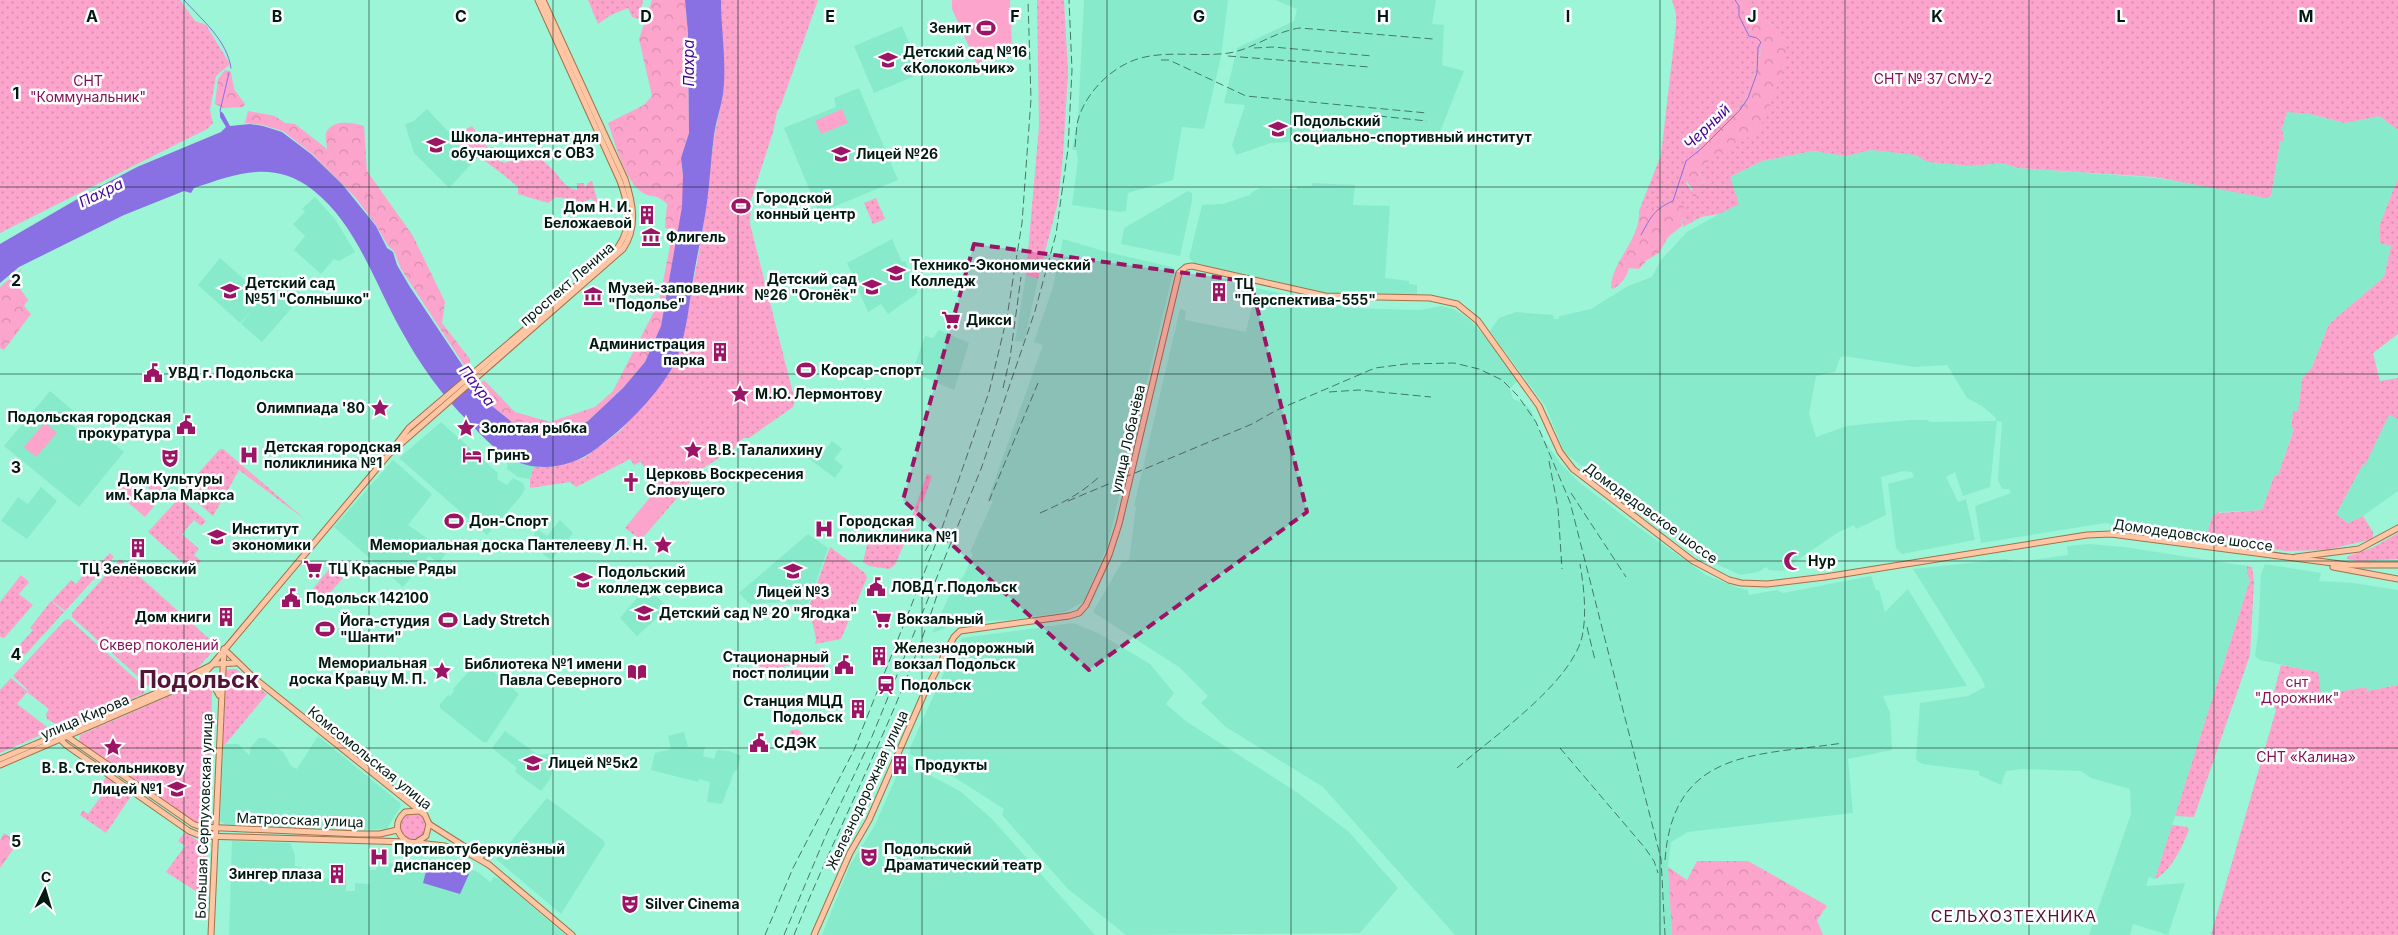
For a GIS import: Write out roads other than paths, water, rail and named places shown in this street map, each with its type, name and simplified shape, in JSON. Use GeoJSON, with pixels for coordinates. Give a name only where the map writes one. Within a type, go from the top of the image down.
{"type":"FeatureCollection","features":[{"type":"Feature","properties":{"kind":"main road","name":"проспект Ленина"},"geometry":{"type":"LineString","coordinates":[[389,454],[611,256],[625,238],[628,222],[626,197],[538,0]]}},
{"type":"Feature","properties":{"kind":"main road","name":"проспект Ленина"},"geometry":{"type":"LineString","coordinates":[[210,666],[409,428],[615,258],[628,242],[633,223],[631,196],[626,180],[543,0]]}},
{"type":"Feature","properties":{"kind":"main road","name":"Домодедовское шоссе"},"geometry":{"type":"LineString","coordinates":[[1186,267],[1192,266],[1325,296],[1430,298],[1457,304],[1478,321],[1539,406],[1560,452],[1573,469],[1693,561],[1730,580],[1741,583],[1767,584],[1822,578],[2087,534],[2111,534],[2278,558],[2366,567],[2398,564]]}},
{"type":"Feature","properties":{"kind":"main road","name":"улица Лобачёва"},"geometry":{"type":"LineString","coordinates":[[1079,613],[1086,605],[1115,539],[1179,273],[1186,267]]}},
{"type":"Feature","properties":{"kind":"main road"},"geometry":{"type":"LineString","coordinates":[[2278,558],[2313,556],[2359,549],[2398,528]]}},
{"type":"Feature","properties":{"kind":"main road"},"geometry":{"type":"LineString","coordinates":[[2278,558],[2398,579]]}},
{"type":"Feature","properties":{"kind":"main road","name":"Железнодорожная улица"},"geometry":{"type":"LineString","coordinates":[[814,935],[850,852],[869,820],[924,694],[954,637],[960,631],[1024,624],[1079,613]]}},
{"type":"Feature","properties":{"kind":"main road","name":"Большая Серпуховская улица"},"geometry":{"type":"LineString","coordinates":[[211,935],[220,698],[224,649]]}},
{"type":"Feature","properties":{"kind":"main road","name":"Комсомольская улица"},"geometry":{"type":"LineString","coordinates":[[224,649],[238,665],[425,815],[429,824],[470,849],[572,935]]}},
{"type":"Feature","properties":{"kind":"main road"},"geometry":{"type":"LineString","coordinates":[[210,666],[222,662],[238,665]]}},
{"type":"Feature","properties":{"kind":"main road","name":"улица Кирова"},"geometry":{"type":"LineString","coordinates":[[68,736],[195,681],[210,666]]}},
{"type":"Feature","properties":{"kind":"main road","name":"улица Кирова"},"geometry":{"type":"LineString","coordinates":[[1,762],[58,737],[62,733],[154,694],[210,666]]}},
{"type":"Feature","properties":{"kind":"main road"},"geometry":{"type":"LineString","coordinates":[[195,681],[203,680],[213,685],[220,698]]}},
{"type":"Feature","properties":{"kind":"main road"},"geometry":{"type":"LineString","coordinates":[[62,733],[68,736]]}},
{"type":"Feature","properties":{"kind":"main road"},"geometry":{"type":"LineString","coordinates":[[58,737],[68,736]]}},
{"type":"Feature","properties":{"kind":"main road","name":"Матросская улица"},"geometry":{"type":"LineString","coordinates":[[68,736],[193,824],[201,827],[359,834],[380,834],[397,830]]}},
{"type":"Feature","properties":{"kind":"main road","name":"Матросская улица"},"geometry":{"type":"LineString","coordinates":[[58,737],[189,831],[201,836],[412,842]]}},
{"type":"Feature","properties":{"kind":"main road"},"geometry":{"type":"LineString","coordinates":[[419,811],[405,812],[400,816],[397,830],[401,838],[412,842],[426,836],[429,824]]}},
{"type":"Feature","properties":{"kind":"main road","name":"Комсомольская улица"},"geometry":{"type":"LineString","coordinates":[[412,842],[454,847],[489,866]]}},
{"type":"Feature","properties":{"kind":"water","name":"Пахра"},"geometry":{"type":"Polygon","coordinates":[[[685,0],[721,0],[724,82],[714,135],[706,211],[684,336],[671,370],[646,403],[606,441],[576,461],[553,466],[530,466],[508,457],[482,436],[440,390],[415,355],[363,255],[342,220],[313,190],[298,180],[283,175],[269,172],[240,174],[194,188],[191,193],[184,191],[124,215],[19,267],[0,283],[0,244],[137,167],[221,132],[226,127],[220,117],[220,111],[230,126],[250,124],[282,132],[311,154],[342,184],[376,226],[387,248],[393,252],[397,265],[410,287],[487,402],[518,427],[538,434],[565,433],[588,421],[623,388],[645,362],[661,326],[682,207],[683,175],[681,158],[689,133],[688,33],[685,0]]]}},
{"type":"Feature","properties":{"kind":"water"},"geometry":{"type":"Polygon","coordinates":[[[428,864],[469,874],[460,894],[423,883],[428,864]]]}},
{"type":"Feature","properties":{"kind":"waterway"},"geometry":{"type":"LineString","coordinates":[[184,0],[219,39],[229,58],[231,68]]}},
{"type":"Feature","properties":{"kind":"waterway","name":"Черный"},"geometry":{"type":"LineString","coordinates":[[1641,235],[1654,214],[1661,207],[1673,201],[1686,161],[1702,148],[1740,110],[1748,98],[1757,73],[1758,48],[1761,42],[1757,38],[1749,36],[1739,16],[1739,6],[1735,0]]}},
{"type":"Feature","properties":{"kind":"waterway"},"geometry":{"type":"LineString","coordinates":[[220,111],[229,73]]}},
{"type":"Feature","properties":{"kind":"railway"},"geometry":{"type":"LineString","coordinates":[[765,935],[793,868],[854,750],[942,528],[989,392],[1007,317],[1022,223],[1031,99],[1028,0]]}},
{"type":"Feature","properties":{"kind":"railway"},"geometry":{"type":"LineString","coordinates":[[784,935],[826,835],[871,739],[981,469],[1035,311],[1056,234],[1068,149],[1072,70],[1069,0]]}},
{"type":"Feature","properties":{"kind":"railway"},"geometry":{"type":"LineString","coordinates":[[1075,147],[1078,120],[1088,99],[1103,80],[1123,65],[1134,60],[1166,54],[1229,53],[1300,28],[1433,39]]}},
{"type":"Feature","properties":{"kind":"railway"},"geometry":{"type":"LineString","coordinates":[[1254,48],[1273,47],[1372,56]]}},
{"type":"Feature","properties":{"kind":"railway"},"geometry":{"type":"LineString","coordinates":[[1228,56],[1369,67]]}},
{"type":"Feature","properties":{"kind":"railway"},"geometry":{"type":"LineString","coordinates":[[1161,60],[1169,60],[1246,96],[1427,113]]}},
{"type":"Feature","properties":{"kind":"railway"},"geometry":{"type":"LineString","coordinates":[[1379,116],[1427,121]]}},
{"type":"Feature","properties":{"kind":"railway"},"geometry":{"type":"LineString","coordinates":[[1003,388],[1010,358],[1021,277]]}},
{"type":"Feature","properties":{"kind":"railway"},"geometry":{"type":"LineString","coordinates":[[1068,501],[1252,424],[1277,410],[1375,368],[1406,364],[1454,363],[1479,369],[1502,380],[1518,396],[1536,422],[1570,502],[1661,859],[1665,935]]}},
{"type":"Feature","properties":{"kind":"railway"},"geometry":{"type":"LineString","coordinates":[[989,501],[1038,383]]}},
{"type":"Feature","properties":{"kind":"railway"},"geometry":{"type":"LineString","coordinates":[[1329,392],[1359,390],[1431,397]]}},
{"type":"Feature","properties":{"kind":"railway"},"geometry":{"type":"LineString","coordinates":[[1549,461],[1558,508],[1562,569]]}},
{"type":"Feature","properties":{"kind":"railway"},"geometry":{"type":"LineString","coordinates":[[1040,513],[1072,497],[1100,476]]}},
{"type":"Feature","properties":{"kind":"railway"},"geometry":{"type":"LineString","coordinates":[[1571,493],[1626,577]]}},
{"type":"Feature","properties":{"kind":"railway"},"geometry":{"type":"LineString","coordinates":[[925,551],[934,536]]}},
{"type":"Feature","properties":{"kind":"railway"},"geometry":{"type":"LineString","coordinates":[[1457,768],[1529,708],[1563,673],[1575,655],[1582,637],[1585,610],[1580,564]]}},
{"type":"Feature","properties":{"kind":"railway"},"geometry":{"type":"LineString","coordinates":[[794,935],[889,721],[924,634],[939,589]]}},
{"type":"Feature","properties":{"kind":"railway"},"geometry":{"type":"LineString","coordinates":[[1587,627],[1595,660]]}},
{"type":"Feature","properties":{"kind":"railway"},"geometry":{"type":"LineString","coordinates":[[1665,860],[1671,823],[1684,796],[1702,777],[1725,764],[1751,756],[1843,743]]}},
{"type":"Feature","properties":{"kind":"railway"},"geometry":{"type":"LineString","coordinates":[[1560,748],[1645,848],[1654,861],[1658,873]]}},
{"type":"Feature","properties":{"kind":"place","name":"Зенит"},"geometry":{"type":"Point","coordinates":[986,28]}},
{"type":"Feature","properties":{"kind":"place","name":"Детский сад №16 «Колокольчик»"},"geometry":{"type":"Point","coordinates":[888,60]}},
{"type":"Feature","properties":{"kind":"place","name":"Подольский социально-спортивный институт"},"geometry":{"type":"Point","coordinates":[1278,129]}},
{"type":"Feature","properties":{"kind":"place","name":"Школа-интернат для обучающихся с ОВЗ"},"geometry":{"type":"Point","coordinates":[436,145]}},
{"type":"Feature","properties":{"kind":"place","name":"Лицей №26"},"geometry":{"type":"Point","coordinates":[841,154]}},
{"type":"Feature","properties":{"kind":"place","name":"Городской конный центр"},"geometry":{"type":"Point","coordinates":[741,206]}},
{"type":"Feature","properties":{"kind":"place","name":"Дом Н. И. Беложаевой"},"geometry":{"type":"Point","coordinates":[647,215]}},
{"type":"Feature","properties":{"kind":"place","name":"Флигель"},"geometry":{"type":"Point","coordinates":[651,237]}},
{"type":"Feature","properties":{"kind":"place","name":"Технико-Экономический Колледж"},"geometry":{"type":"Point","coordinates":[896,273]}},
{"type":"Feature","properties":{"kind":"place","name":"Детский сад №26 \"Огонёк\""},"geometry":{"type":"Point","coordinates":[872,287]}},
{"type":"Feature","properties":{"kind":"place","name":"Детский сад №51 \"Солнышко\""},"geometry":{"type":"Point","coordinates":[230,291]}},
{"type":"Feature","properties":{"kind":"place","name":"ТЦ \"Перспектива-555\""},"geometry":{"type":"Point","coordinates":[1219,292]}},
{"type":"Feature","properties":{"kind":"place","name":"Музей-заповедник \"Подолье\""},"geometry":{"type":"Point","coordinates":[593,296]}},
{"type":"Feature","properties":{"kind":"place","name":"Дикси"},"geometry":{"type":"Point","coordinates":[951,320]}},
{"type":"Feature","properties":{"kind":"place","name":"Администрация парка"},"geometry":{"type":"Point","coordinates":[720,352]}},
{"type":"Feature","properties":{"kind":"place","name":"Корсар-спорт"},"geometry":{"type":"Point","coordinates":[806,370]}},
{"type":"Feature","properties":{"kind":"place","name":"УВД г. Подольска"},"geometry":{"type":"Point","coordinates":[153,373]}},
{"type":"Feature","properties":{"kind":"place","name":"М.Ю. Лермонтову"},"geometry":{"type":"Point","coordinates":[740,394]}},
{"type":"Feature","properties":{"kind":"place","name":"Олимпиада '80"},"geometry":{"type":"Point","coordinates":[380,408]}},
{"type":"Feature","properties":{"kind":"place","name":"Подольская городская прокуратура"},"geometry":{"type":"Point","coordinates":[186,425]}},
{"type":"Feature","properties":{"kind":"place","name":"Золотая рыбка"},"geometry":{"type":"Point","coordinates":[466,428]}},
{"type":"Feature","properties":{"kind":"place","name":"В.В. Талалихину"},"geometry":{"type":"Point","coordinates":[693,450]}},
{"type":"Feature","properties":{"kind":"place","name":"Детская городская поликлиника №1"},"geometry":{"type":"Point","coordinates":[249,455]}},
{"type":"Feature","properties":{"kind":"place","name":"Гринъ"},"geometry":{"type":"Point","coordinates":[472,455]}},
{"type":"Feature","properties":{"kind":"place","name":"Дом Культуры им. Карла Маркса"},"geometry":{"type":"Point","coordinates":[170,458]}},
{"type":"Feature","properties":{"kind":"place","name":"Церковь Воскресения Словущего"},"geometry":{"type":"Point","coordinates":[631,482]}},
{"type":"Feature","properties":{"kind":"place","name":"Дон-Спорт"},"geometry":{"type":"Point","coordinates":[454,521]}},
{"type":"Feature","properties":{"kind":"place","name":"Городская поликлиника №1"},"geometry":{"type":"Point","coordinates":[824,529]}},
{"type":"Feature","properties":{"kind":"place","name":"Институт экономики"},"geometry":{"type":"Point","coordinates":[217,537]}},
{"type":"Feature","properties":{"kind":"place","name":"Мемориальная доска Пантелееву Л. Н."},"geometry":{"type":"Point","coordinates":[663,545]}},
{"type":"Feature","properties":{"kind":"place","name":"ТЦ Зелёновский"},"geometry":{"type":"Point","coordinates":[138,548]}},
{"type":"Feature","properties":{"kind":"place","name":"Нур"},"geometry":{"type":"Point","coordinates":[1793,561]}},
{"type":"Feature","properties":{"kind":"place","name":"ТЦ Красные Ряды"},"geometry":{"type":"Point","coordinates":[313,569]}},
{"type":"Feature","properties":{"kind":"place","name":"Лицей №3"},"geometry":{"type":"Point","coordinates":[793,571]}},
{"type":"Feature","properties":{"kind":"place","name":"Подольский колледж сервиса"},"geometry":{"type":"Point","coordinates":[583,580]}},
{"type":"Feature","properties":{"kind":"place","name":"ЛОВД г.Подольск"},"geometry":{"type":"Point","coordinates":[876,587]}},
{"type":"Feature","properties":{"kind":"place","name":"Подольск 142100"},"geometry":{"type":"Point","coordinates":[291,598]}},
{"type":"Feature","properties":{"kind":"place","name":"Детский сад № 20 \"Ягодка\""},"geometry":{"type":"Point","coordinates":[644,613]}},
{"type":"Feature","properties":{"kind":"place","name":"Дом книги"},"geometry":{"type":"Point","coordinates":[226,617]}},
{"type":"Feature","properties":{"kind":"place","name":"Вокзальный"},"geometry":{"type":"Point","coordinates":[882,619]}},
{"type":"Feature","properties":{"kind":"place","name":"Lady Stretch"},"geometry":{"type":"Point","coordinates":[448,620]}},
{"type":"Feature","properties":{"kind":"place","name":"Йога-студия \"Шанти\""},"geometry":{"type":"Point","coordinates":[325,629]}},
{"type":"Feature","properties":{"kind":"place","name":"Железнодорожный вокзал Подольск"},"geometry":{"type":"Point","coordinates":[879,656]}},
{"type":"Feature","properties":{"kind":"place","name":"Стационарный пост полиции"},"geometry":{"type":"Point","coordinates":[844,665]}},
{"type":"Feature","properties":{"kind":"place","name":"Мемориальная доска Кравцу М. П."},"geometry":{"type":"Point","coordinates":[442,671]}},
{"type":"Feature","properties":{"kind":"place","name":"Библиотека №1 имени Павла Северного"},"geometry":{"type":"Point","coordinates":[637,672]}},
{"type":"Feature","properties":{"kind":"place","name":"Подольск"},"geometry":{"type":"Point","coordinates":[886,685]}},
{"type":"Feature","properties":{"kind":"place","name":"Станция МЦД Подольск"},"geometry":{"type":"Point","coordinates":[858,709]}},
{"type":"Feature","properties":{"kind":"place","name":"СДЭК"},"geometry":{"type":"Point","coordinates":[759,743]}},
{"type":"Feature","properties":{"kind":"place","name":"В. В. Стекольникову"},"geometry":{"type":"Point","coordinates":[113,747]}},
{"type":"Feature","properties":{"kind":"place","name":"Лицей №5к2"},"geometry":{"type":"Point","coordinates":[533,763]}},
{"type":"Feature","properties":{"kind":"place","name":"Продукты"},"geometry":{"type":"Point","coordinates":[900,765]}},
{"type":"Feature","properties":{"kind":"place","name":"Лицeй №1"},"geometry":{"type":"Point","coordinates":[177,789]}},
{"type":"Feature","properties":{"kind":"place","name":"Противотуберкулёзный диспансер"},"geometry":{"type":"Point","coordinates":[379,857]}},
{"type":"Feature","properties":{"kind":"place","name":"Подольский Драматический театр"},"geometry":{"type":"Point","coordinates":[869,857]}},
{"type":"Feature","properties":{"kind":"place","name":"Зингер плаза"},"geometry":{"type":"Point","coordinates":[337,874]}},
{"type":"Feature","properties":{"kind":"place","name":"Silver Cinema"},"geometry":{"type":"Point","coordinates":[630,904]}},
{"type":"Feature","properties":{"kind":"district","name":"Подольск"},"geometry":{"type":"Point","coordinates":[199,680]}},
{"type":"Feature","properties":{"kind":"district","name":"СЕЛЬХОЗТЕХНИКА"},"geometry":{"type":"Point","coordinates":[2014,916]}},
{"type":"Feature","properties":{"kind":"park label","name":"СНТ № 37 СМУ-2"},"geometry":{"type":"Point","coordinates":[1933,79]}},
{"type":"Feature","properties":{"kind":"park label","name":"СНТ \"Коммунальник\""},"geometry":{"type":"Point","coordinates":[88,89]}},
{"type":"Feature","properties":{"kind":"park label","name":"Сквер поколений"},"geometry":{"type":"Point","coordinates":[159,645]}},
{"type":"Feature","properties":{"kind":"park label","name":"снт \"Дорожник\""},"geometry":{"type":"Point","coordinates":[2297,690]}},
{"type":"Feature","properties":{"kind":"park label","name":"СНТ «Калина»"},"geometry":{"type":"Point","coordinates":[2306,757]}}]}
